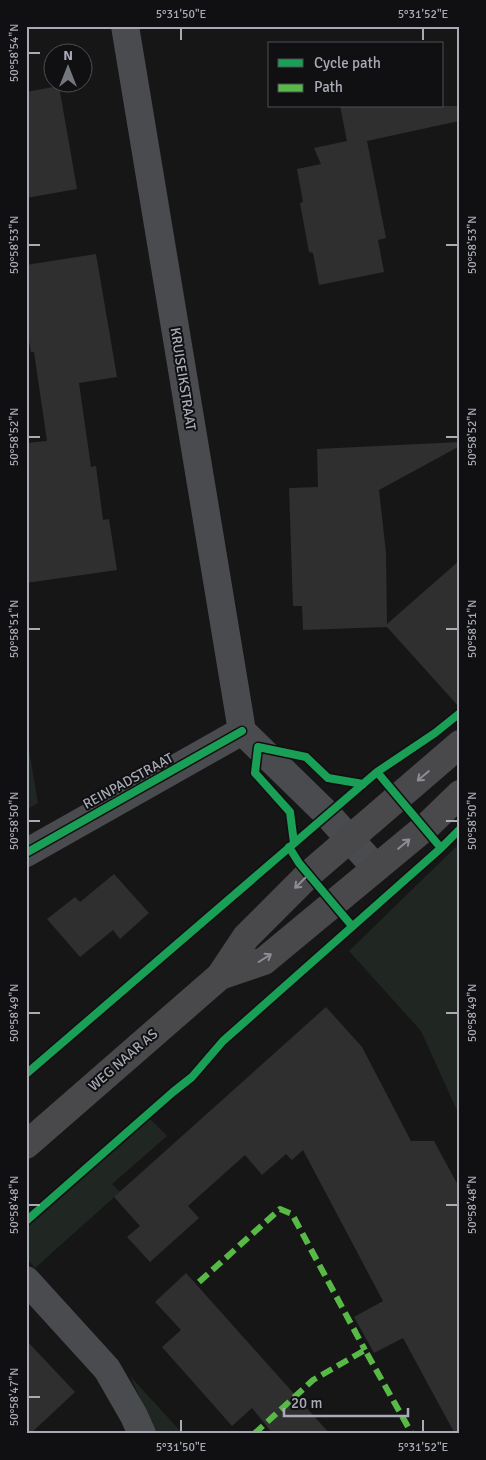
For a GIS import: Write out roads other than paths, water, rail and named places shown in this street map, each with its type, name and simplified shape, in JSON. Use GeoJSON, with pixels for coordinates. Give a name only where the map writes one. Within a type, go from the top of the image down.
{"type":"FeatureCollection","features":[{"type":"Feature","properties":{"kind":"main road","name":"WEG NAAR AS"},"geometry":{"type":"LineString","coordinates":[[26,1145],[220,976],[246,937],[310,874],[460,744]]}},
{"type":"Feature","properties":{"kind":"main road","name":"WEG NAAR AS"},"geometry":{"type":"LineString","coordinates":[[220,976],[264,961],[428,825],[460,794]]}},
{"type":"Feature","properties":{"kind":"street","name":"KRUISEIKSTRAAT"},"geometry":{"type":"LineString","coordinates":[[125,26],[242,731]]}},
{"type":"Feature","properties":{"kind":"street"},"geometry":{"type":"LineString","coordinates":[[242,731],[351,839],[376,868]]}},
{"type":"Feature","properties":{"kind":"street","name":"REINPADSTRAAT"},"geometry":{"type":"LineString","coordinates":[[26,853],[242,731]]}},
{"type":"Feature","properties":{"kind":"street"},"geometry":{"type":"LineString","coordinates":[[26,1280],[107,1370],[134,1416],[142,1434]]}}]}
